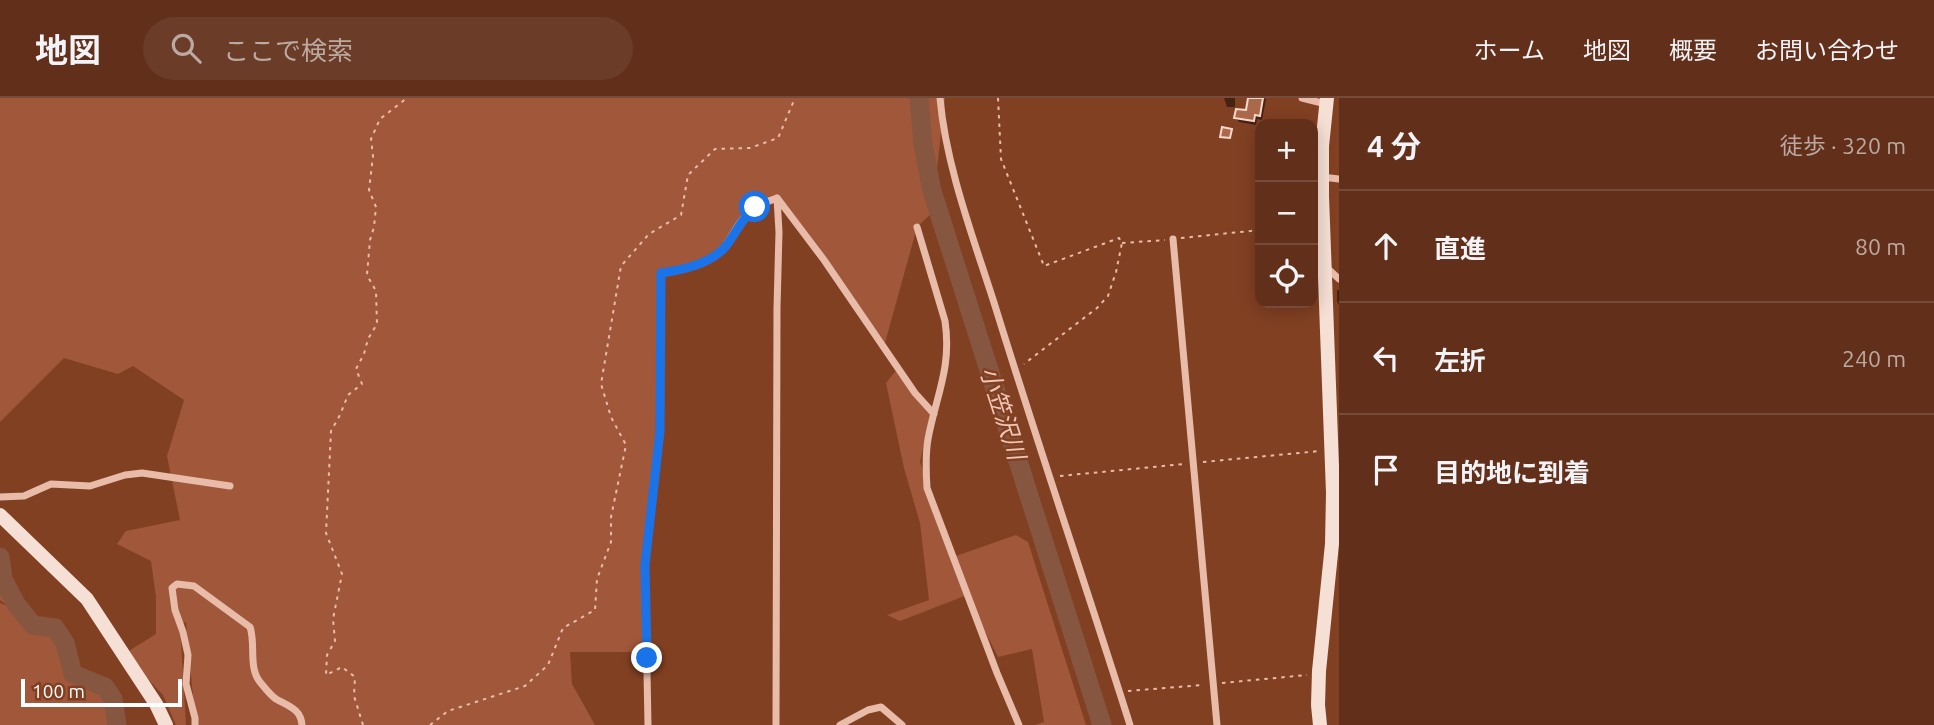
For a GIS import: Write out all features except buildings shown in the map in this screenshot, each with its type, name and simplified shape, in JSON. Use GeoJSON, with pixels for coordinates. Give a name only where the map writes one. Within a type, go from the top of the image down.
{"type":"FeatureCollection","features":[{"type":"Feature","properties":{"kind":"street"},"geometry":{"type":"LineString","coordinates":[[940,98],[948,153],[1130,725]]}},
{"type":"Feature","properties":{"kind":"street"},"geometry":{"type":"LineString","coordinates":[[1302,98],[1326,101],[1322,177],[1333,493],[1328,597],[1319,674],[1320,725]]}},
{"type":"Feature","properties":{"kind":"street"},"geometry":{"type":"LineString","coordinates":[[1322,177],[1339,179]]}},
{"type":"Feature","properties":{"kind":"street"},"geometry":{"type":"LineString","coordinates":[[777,198],[824,260],[915,393],[934,414]]}},
{"type":"Feature","properties":{"kind":"street"},"geometry":{"type":"LineString","coordinates":[[648,725],[645,565],[660,431],[661,273],[675,271],[714,257],[725,246],[746,214],[777,198]]}},
{"type":"Feature","properties":{"kind":"street"},"geometry":{"type":"LineString","coordinates":[[776,725],[777,198]]}},
{"type":"Feature","properties":{"kind":"street"},"geometry":{"type":"LineString","coordinates":[[917,227],[945,321],[947,337],[945,370],[928,438],[928,488],[993,664],[1019,725]]}},
{"type":"Feature","properties":{"kind":"street"},"geometry":{"type":"LineString","coordinates":[[1173,239],[1217,725]]}},
{"type":"Feature","properties":{"kind":"street"},"geometry":{"type":"LineString","coordinates":[[1324,266],[1339,278]]}},
{"type":"Feature","properties":{"kind":"street"},"geometry":{"type":"LineString","coordinates":[[0,497],[24,496],[51,484],[90,486],[125,475],[142,473],[230,486]]}},
{"type":"Feature","properties":{"kind":"street"},"geometry":{"type":"LineString","coordinates":[[0,515],[88,599],[156,704],[166,725]]}},
{"type":"Feature","properties":{"kind":"street"},"geometry":{"type":"LineString","coordinates":[[195,725],[186,684],[187,655],[172,588],[177,584],[194,586],[250,627],[257,678],[273,697],[293,707],[301,717],[302,725]]}},
{"type":"Feature","properties":{"kind":"street"},"geometry":{"type":"LineString","coordinates":[[840,725],[868,710],[881,707],[902,725]]}},
{"type":"Feature","properties":{"kind":"path"},"geometry":{"type":"LineString","coordinates":[[363,725],[354,696],[355,677],[342,667],[326,675],[327,655],[335,641],[334,619],[342,574],[326,533],[328,467],[331,431],[348,396],[362,384],[356,369],[377,324],[376,291],[367,275],[376,207],[369,190],[373,156],[371,139],[380,119],[407,98]]}},
{"type":"Feature","properties":{"kind":"path"},"geometry":{"type":"LineString","coordinates":[[430,725],[448,711],[525,686],[548,665],[563,628],[595,610],[597,579],[611,542],[611,517],[626,445],[611,417],[601,384],[621,266],[649,234],[681,215],[688,175],[715,149],[750,148],[778,138],[795,98]]}},
{"type":"Feature","properties":{"kind":"path"},"geometry":{"type":"LineString","coordinates":[[998,98],[1001,159],[1044,266],[1119,238],[1122,243],[1108,296],[1097,308],[1016,370]]}},
{"type":"Feature","properties":{"kind":"path"},"geometry":{"type":"LineString","coordinates":[[1122,243],[1255,231]]}},
{"type":"Feature","properties":{"kind":"shaded area"},"geometry":{"type":"Polygon","coordinates":[[[0,98],[945,98],[932,213],[917,227],[885,343],[777,199],[748,212],[714,257],[661,273],[660,431],[645,565],[647,652],[570,652],[572,684],[595,725],[193,725],[195,718],[186,622],[180,624],[186,725],[176,725],[163,695],[124,654],[156,634],[156,597],[151,561],[117,544],[126,531],[180,520],[167,456],[184,400],[133,366],[118,374],[64,358],[0,422],[0,98]]]}},
{"type":"Feature","properties":{"kind":"shaded area"},"geometry":{"type":"Polygon","coordinates":[[[898,368],[931,411],[920,462],[953,557],[1016,535],[1028,542],[1086,725],[1035,725],[1044,722],[1032,649],[998,657],[967,595],[900,621],[887,615],[929,600],[920,523],[904,468],[886,383],[898,368]]]}},
{"type":"Feature","properties":{"kind":"shaded area"},"geometry":{"type":"Polygon","coordinates":[[[0,557],[11,608],[55,628],[73,674],[113,687],[116,725],[0,725],[0,603],[8,606],[0,600],[0,557]]]}},
{"type":"Feature","properties":{"kind":"waterway","name":"小笠沢川"},"geometry":{"type":"LineString","coordinates":[[919,98],[923,144],[932,191],[1102,725]]}},
{"type":"Feature","properties":{"kind":"waterway"},"geometry":{"type":"LineString","coordinates":[[0,557],[3,579],[16,604],[33,625],[55,628],[65,643],[73,674],[105,687],[113,699],[117,725]]}},
{"type":"Feature","properties":{"kind":"route"},"geometry":{"type":"LineString","coordinates":[[647,658],[645,565],[660,431],[661,273],[675,271],[714,257],[725,246],[746,214],[755,207]]}}]}
